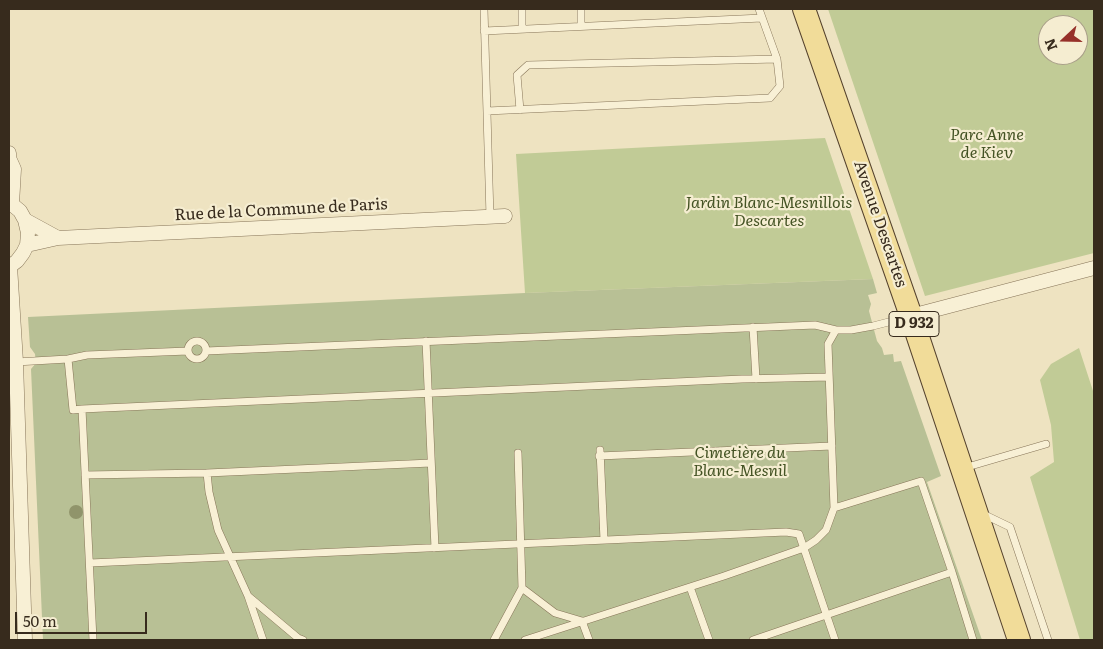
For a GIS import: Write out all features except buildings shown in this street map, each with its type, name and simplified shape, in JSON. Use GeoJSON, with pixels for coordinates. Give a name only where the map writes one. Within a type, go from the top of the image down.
{"type":"FeatureCollection","features":[{"type":"Feature","properties":{"kind":"main road","name":"Avenue Descartes"},"geometry":{"type":"LineString","coordinates":[[804,9],[912,316],[1018,640]]}},
{"type":"Feature","properties":{"kind":"street"},"geometry":{"type":"LineString","coordinates":[[9,153],[14,170],[10,203],[20,211],[25,220],[28,233],[27,245],[23,253],[9,267],[11,319],[16,362],[25,640]]}},
{"type":"Feature","properties":{"kind":"street","name":"Rue de la Commune de Paris"},"geometry":{"type":"LineString","coordinates":[[27,245],[58,238],[505,216]]}},
{"type":"Feature","properties":{"kind":"street"},"geometry":{"type":"LineString","coordinates":[[25,220],[58,238]]}},
{"type":"Feature","properties":{"kind":"street"},"geometry":{"type":"LineString","coordinates":[[912,316],[1094,268]]}},
{"type":"Feature","properties":{"kind":"lane"},"geometry":{"type":"LineString","coordinates":[[484,9],[490,217]]}},
{"type":"Feature","properties":{"kind":"lane"},"geometry":{"type":"LineString","coordinates":[[522,9],[522,29]]}},
{"type":"Feature","properties":{"kind":"lane"},"geometry":{"type":"LineString","coordinates":[[581,9],[581,26]]}},
{"type":"Feature","properties":{"kind":"lane"},"geometry":{"type":"LineString","coordinates":[[487,111],[770,98],[780,86],[777,59],[758,9]]}},
{"type":"Feature","properties":{"kind":"lane"},"geometry":{"type":"LineString","coordinates":[[484,31],[762,18]]}},
{"type":"Feature","properties":{"kind":"lane"},"geometry":{"type":"LineString","coordinates":[[520,110],[517,75],[528,65],[777,59]]}},
{"type":"Feature","properties":{"kind":"lane"},"geometry":{"type":"LineString","coordinates":[[206,350],[816,324],[836,330],[851,330],[912,316]]}},
{"type":"Feature","properties":{"kind":"lane"},"geometry":{"type":"LineString","coordinates":[[753,327],[756,379]]}},
{"type":"Feature","properties":{"kind":"lane"},"geometry":{"type":"LineString","coordinates":[[525,640],[724,576],[804,548],[816,540],[826,530],[834,508],[828,344],[836,330]]}},
{"type":"Feature","properties":{"kind":"lane"},"geometry":{"type":"LineString","coordinates":[[194,341],[200,341],[205,345],[206,350],[205,356],[200,359],[190,356],[188,351],[189,345],[194,341]]}},
{"type":"Feature","properties":{"kind":"lane"},"geometry":{"type":"LineString","coordinates":[[426,341],[435,548]]}},
{"type":"Feature","properties":{"kind":"lane"},"geometry":{"type":"LineString","coordinates":[[16,362],[68,359],[87,355],[188,351]]}},
{"type":"Feature","properties":{"kind":"lane"},"geometry":{"type":"LineString","coordinates":[[68,359],[73,410],[428,393],[829,377]]}},
{"type":"Feature","properties":{"kind":"lane"},"geometry":{"type":"LineString","coordinates":[[82,409],[93,640]]}},
{"type":"Feature","properties":{"kind":"lane"},"geometry":{"type":"LineString","coordinates":[[961,468],[1046,444]]}},
{"type":"Feature","properties":{"kind":"lane"},"geometry":{"type":"LineString","coordinates":[[604,540],[599,453],[832,446]]}},
{"type":"Feature","properties":{"kind":"lane"},"geometry":{"type":"LineString","coordinates":[[494,640],[522,588],[518,454]]}},
{"type":"Feature","properties":{"kind":"lane"},"geometry":{"type":"LineString","coordinates":[[85,475],[207,473],[431,462]]}},
{"type":"Feature","properties":{"kind":"lane"},"geometry":{"type":"LineString","coordinates":[[207,473],[209,492],[218,530],[248,596],[263,640]]}},
{"type":"Feature","properties":{"kind":"lane"},"geometry":{"type":"LineString","coordinates":[[834,508],[921,481],[973,640]]}},
{"type":"Feature","properties":{"kind":"lane"},"geometry":{"type":"LineString","coordinates":[[975,511],[1010,527],[1048,640]]}},
{"type":"Feature","properties":{"kind":"lane"},"geometry":{"type":"LineString","coordinates":[[90,563],[786,532],[799,534],[835,640]]}},
{"type":"Feature","properties":{"kind":"lane"},"geometry":{"type":"LineString","coordinates":[[753,640],[952,572]]}},
{"type":"Feature","properties":{"kind":"lane"},"geometry":{"type":"LineString","coordinates":[[690,587],[709,640]]}},
{"type":"Feature","properties":{"kind":"lane"},"geometry":{"type":"LineString","coordinates":[[522,588],[555,613],[582,621]]}},
{"type":"Feature","properties":{"kind":"lane"},"geometry":{"type":"LineString","coordinates":[[248,596],[298,638],[304,640]]}},
{"type":"Feature","properties":{"kind":"lane"},"geometry":{"type":"LineString","coordinates":[[582,621],[589,640]]}},
{"type":"Feature","properties":{"kind":"green space","name":"Parc Anne de Kiev"},"geometry":{"type":"Polygon","coordinates":[[[828,9],[1094,9],[1094,253],[925,296],[828,9]]]}},
{"type":"Feature","properties":{"kind":"green space","name":"Jardin Blanc-Mesnillois Descartes"},"geometry":{"type":"Polygon","coordinates":[[[825,138],[873,279],[525,293],[516,154],[825,138]]]}},
{"type":"Feature","properties":{"kind":"green space","name":"Cimetière du Blanc-Mesnil"},"geometry":{"type":"Polygon","coordinates":[[[873,279],[877,293],[868,295],[871,304],[869,311],[877,341],[884,355],[893,354],[894,362],[901,361],[941,476],[927,482],[982,640],[43,640],[31,369],[36,363],[35,354],[30,347],[28,317],[525,293],[873,279]]]}},
{"type":"Feature","properties":{"kind":"green space"},"geometry":{"type":"Polygon","coordinates":[[[1079,348],[1094,394],[1094,640],[1080,640],[1030,477],[1054,462],[1051,425],[1040,380],[1051,364],[1079,348]]]}}]}
